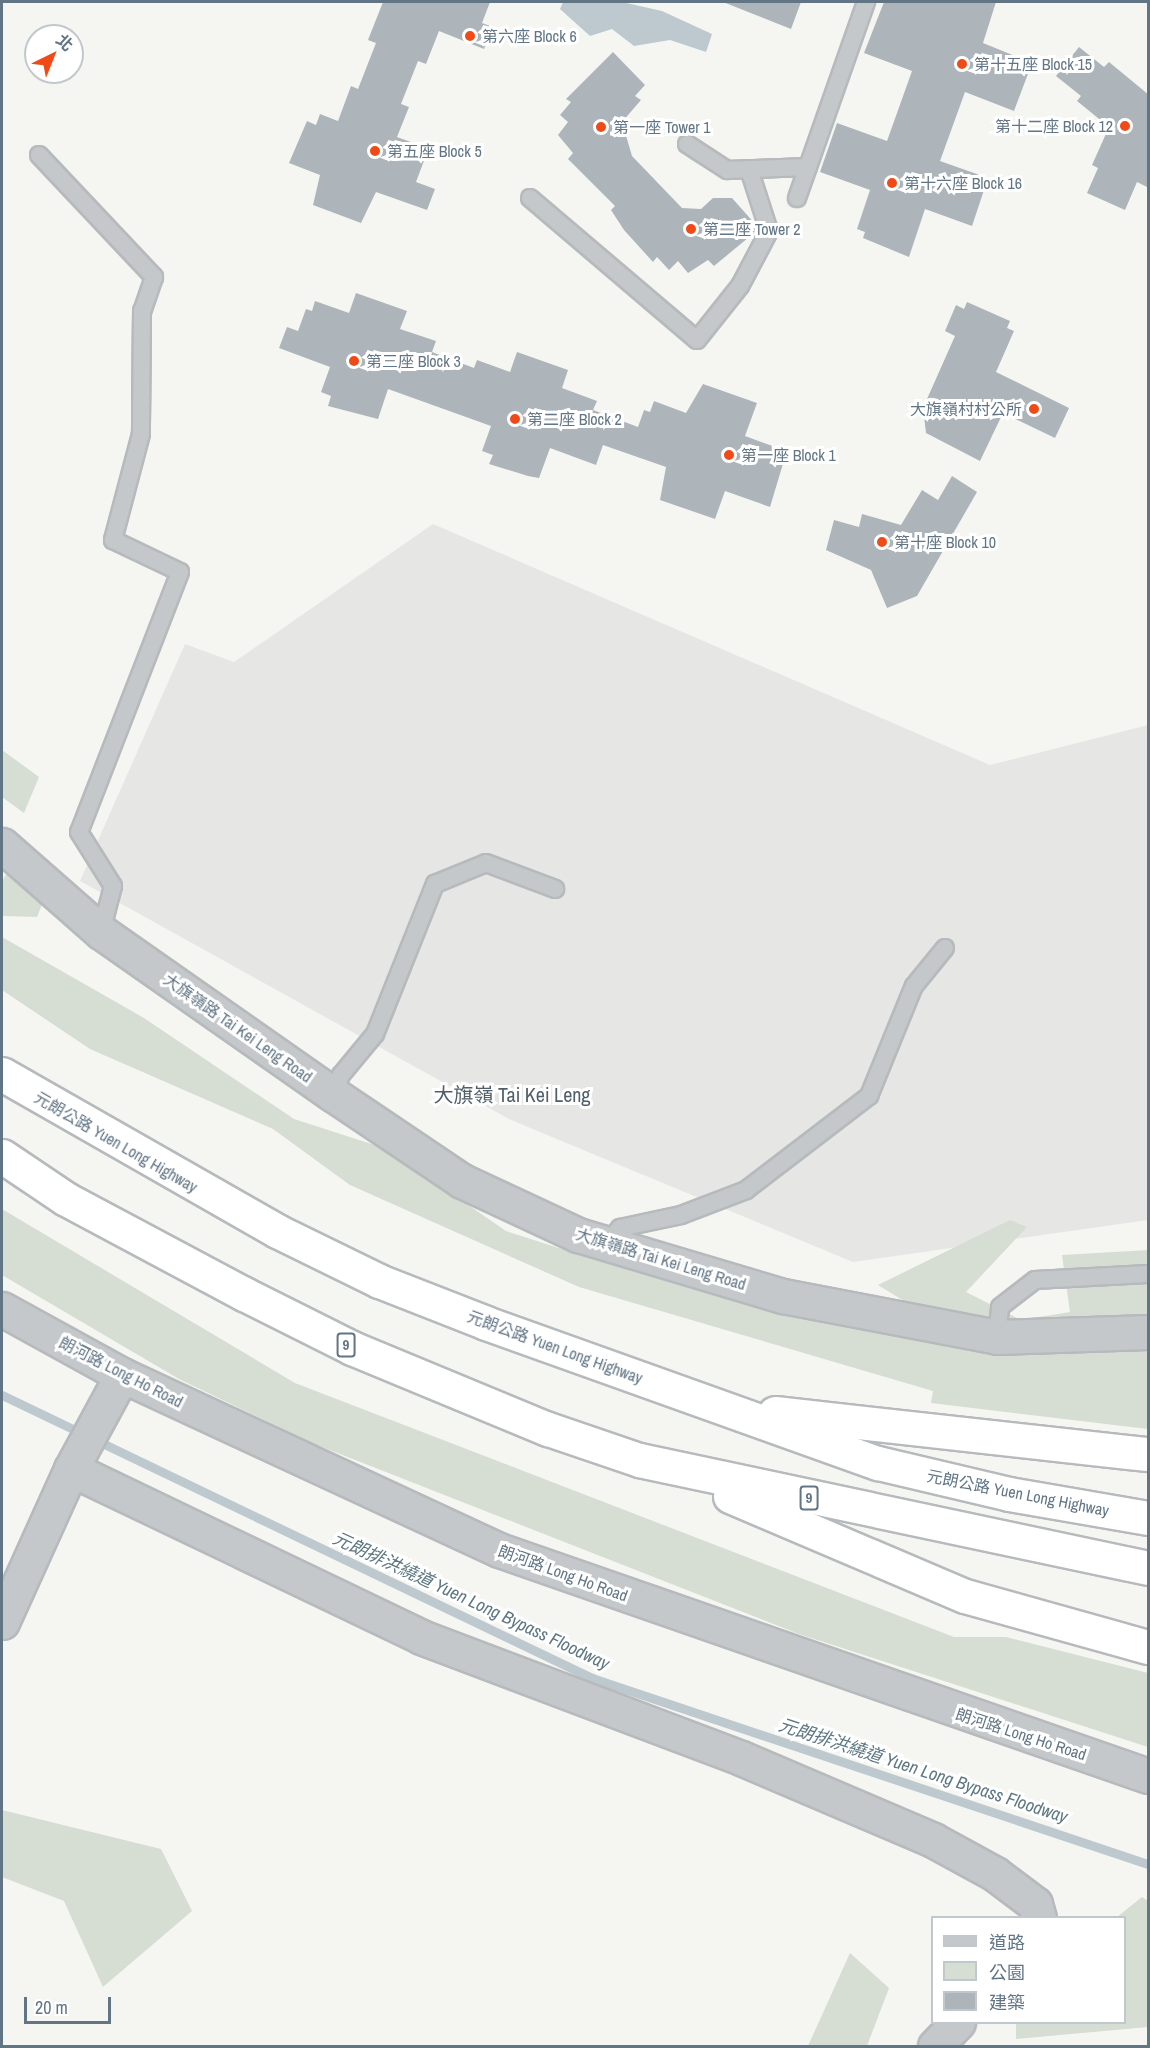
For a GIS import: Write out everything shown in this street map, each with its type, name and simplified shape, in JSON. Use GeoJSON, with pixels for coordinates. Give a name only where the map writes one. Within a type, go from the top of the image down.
{"type":"FeatureCollection","features":[{"type":"Feature","properties":{"kind":"highway","name":"元朗公路 Yuen Long Highway"},"geometry":{"type":"LineString","coordinates":[[2,1074],[183,1182],[379,1281],[728,1408],[928,1476],[1149,1518]]}},
{"type":"Feature","properties":{"kind":"highway","name":"9"},"geometry":{"type":"LineString","coordinates":[[2,1156],[154,1249],[352,1348],[639,1460],[1149,1568]]}},
{"type":"Feature","properties":{"kind":"highway"},"geometry":{"type":"LineString","coordinates":[[728,1408],[1149,1454]]}},
{"type":"Feature","properties":{"kind":"highway"},"geometry":{"type":"LineString","coordinates":[[639,1460],[965,1596],[1149,1647]]}},
{"type":"Feature","properties":{"kind":"street","name":"大旗嶺路 Tai Kei Leng Road"},"geometry":{"type":"LineString","coordinates":[[2,845],[101,932],[334,1095],[462,1181],[607,1244],[783,1296],[997,1337],[1149,1332]]}},
{"type":"Feature","properties":{"kind":"street","name":"朗河路 Long Ho Road"},"geometry":{"type":"LineString","coordinates":[[2,1309],[118,1381],[499,1550],[1149,1776]]}},
{"type":"Feature","properties":{"kind":"street"},"geometry":{"type":"LineString","coordinates":[[2,1622],[71,1469],[118,1381]]}},
{"type":"Feature","properties":{"kind":"street"},"geometry":{"type":"LineString","coordinates":[[71,1469],[421,1637],[741,1758],[933,1840],[995,1874],[1035,1904],[1039,1916]]}},
{"type":"Feature","properties":{"kind":"street"},"geometry":{"type":"LineString","coordinates":[[935,2046],[956,2024]]}},
{"type":"Feature","properties":{"kind":"lane"},"geometry":{"type":"LineString","coordinates":[[797,198],[866,2]]}},
{"type":"Feature","properties":{"kind":"lane"},"geometry":{"type":"LineString","coordinates":[[687,144],[727,170],[808,167]]}},
{"type":"Feature","properties":{"kind":"lane"},"geometry":{"type":"LineString","coordinates":[[39,155],[154,277],[142,311],[141,434],[112,540],[180,572],[78,832],[113,886],[101,932]]}},
{"type":"Feature","properties":{"kind":"lane"},"geometry":{"type":"LineString","coordinates":[[530,198],[697,340],[740,286],[769,231],[749,169]]}},
{"type":"Feature","properties":{"kind":"lane"},"geometry":{"type":"LineString","coordinates":[[334,1095],[341,1075],[375,1035],[435,884],[486,863],[555,889]]}},
{"type":"Feature","properties":{"kind":"lane"},"geometry":{"type":"LineString","coordinates":[[607,1244],[620,1228],[681,1215],[746,1190],[869,1095],[914,986],[945,948]]}},
{"type":"Feature","properties":{"kind":"lane"},"geometry":{"type":"LineString","coordinates":[[997,1337],[1000,1306],[1035,1280],[1149,1274]]}},
{"type":"Feature","properties":{"kind":"shaded area"},"geometry":{"type":"Polygon","coordinates":[[[563,2],[622,2],[662,11],[712,34],[706,52],[670,40],[634,46],[612,29],[590,36],[560,9],[563,2]]]}},
{"type":"Feature","properties":{"kind":"shaded area"},"geometry":{"type":"Polygon","coordinates":[[[433,524],[990,765],[1148,725],[1148,1220],[853,1262],[511,1120],[80,881],[185,644],[234,662],[433,524]]]}},
{"type":"Feature","properties":{"kind":"green space"},"geometry":{"type":"Polygon","coordinates":[[[2,750],[39,777],[24,813],[2,797],[2,750]]]}},
{"type":"Feature","properties":{"kind":"green space"},"geometry":{"type":"Polygon","coordinates":[[[16,858],[53,877],[37,917],[2,916],[2,881],[16,858]]]}},
{"type":"Feature","properties":{"kind":"green space"},"geometry":{"type":"Polygon","coordinates":[[[2,937],[144,1018],[294,1119],[387,1149],[506,1231],[593,1259],[815,1316],[914,1307],[878,1285],[1010,1220],[1027,1227],[966,1292],[1021,1320],[1070,1312],[1062,1255],[1148,1250],[1148,1429],[931,1403],[933,1391],[579,1287],[350,1185],[273,1129],[90,1049],[2,990],[2,937]]]}},
{"type":"Feature","properties":{"kind":"green space"},"geometry":{"type":"Polygon","coordinates":[[[2,1209],[295,1383],[954,1637],[1006,1637],[1148,1673],[1148,1747],[799,1634],[312,1443],[179,1379],[2,1275],[2,1209]]]}},
{"type":"Feature","properties":{"kind":"green space"},"geometry":{"type":"Polygon","coordinates":[[[2,1810],[161,1849],[192,1911],[103,1987],[64,1901],[2,1877],[2,1810]]]}},
{"type":"Feature","properties":{"kind":"green space"},"geometry":{"type":"Polygon","coordinates":[[[1142,1897],[1148,1901],[1148,2027],[1016,2039],[1016,2024],[1126,2024],[1126,1916],[1118,1916],[1142,1897]]]}},
{"type":"Feature","properties":{"kind":"green space"},"geometry":{"type":"Polygon","coordinates":[[[850,1953],[889,1988],[867,2046],[808,2046],[850,1953]]]}},
{"type":"Feature","properties":{"kind":"building"},"geometry":{"type":"Polygon","coordinates":[[[383,2],[490,2],[482,23],[493,27],[484,49],[439,31],[426,64],[418,61],[401,104],[409,107],[397,137],[419,145],[416,154],[425,158],[416,182],[435,189],[427,210],[376,192],[361,223],[313,205],[320,175],[289,163],[307,121],[316,125],[320,114],[338,121],[351,86],[358,89],[376,43],[368,40],[383,2]]]}},
{"type":"Feature","properties":{"kind":"building"},"geometry":{"type":"Polygon","coordinates":[[[723,2],[801,2],[791,29],[723,2]]]}},
{"type":"Feature","properties":{"kind":"building"},"geometry":{"type":"Polygon","coordinates":[[[884,2],[996,2],[983,43],[1032,63],[1014,111],[965,92],[940,161],[988,178],[972,226],[925,209],[909,257],[863,238],[865,232],[857,229],[870,190],[820,172],[837,123],[887,141],[912,71],[864,53],[884,2]]]}},
{"type":"Feature","properties":{"kind":"building","name":"第十二座 Block 12"},"geometry":{"type":"Polygon","coordinates":[[[1079,47],[1104,67],[1109,62],[1149,95],[1149,188],[1137,182],[1125,210],[1087,193],[1098,168],[1092,165],[1109,127],[1077,101],[1081,96],[1056,76],[1079,47]]]}},
{"type":"Feature","properties":{"kind":"building"},"geometry":{"type":"Polygon","coordinates":[[[613,52],[645,85],[635,96],[641,100],[622,122],[632,156],[682,208],[701,209],[713,198],[732,198],[756,225],[754,233],[714,266],[708,260],[688,273],[678,261],[669,270],[657,257],[653,262],[624,230],[611,210],[615,206],[568,159],[573,153],[558,135],[568,122],[560,115],[571,102],[566,99],[613,52]]]}},
{"type":"Feature","properties":{"kind":"building"},"geometry":{"type":"Polygon","coordinates":[[[356,293],[407,311],[400,329],[436,341],[432,352],[474,368],[477,360],[510,372],[517,352],[568,370],[562,388],[597,401],[593,410],[638,427],[644,410],[650,412],[654,401],[686,413],[703,384],[757,403],[745,436],[778,448],[775,453],[785,457],[770,507],[725,491],[715,519],[660,500],[666,467],[603,445],[596,465],[550,448],[539,478],[489,464],[493,455],[482,451],[491,426],[388,389],[378,419],[328,406],[331,396],[321,392],[330,367],[279,348],[287,327],[298,331],[306,309],[312,311],[315,301],[349,313],[356,293]]]}},
{"type":"Feature","properties":{"kind":"building"},"geometry":{"type":"Polygon","coordinates":[[[967,302],[1010,321],[1007,328],[1014,331],[996,372],[1069,408],[1055,438],[1003,413],[980,461],[926,433],[923,408],[955,336],[945,331],[956,305],[964,309],[967,302]]]}},
{"type":"Feature","properties":{"kind":"building","name":"第十座 Block 10"},"geometry":{"type":"Polygon","coordinates":[[[952,476],[977,492],[917,596],[887,608],[871,570],[826,550],[834,520],[859,527],[862,514],[901,525],[922,490],[938,500],[952,476]]]}},
{"type":"Feature","properties":{"kind":"waterway","name":"元朗排洪繞道 Yuen Long Bypass Floodway"},"geometry":{"type":"LineString","coordinates":[[2,1395],[592,1678],[1148,1864]]}},
{"type":"Feature","properties":{"kind":"place","name":"第六座 Block 6"},"geometry":{"type":"Point","coordinates":[470,36]}},
{"type":"Feature","properties":{"kind":"place","name":"第十五座 Block 15"},"geometry":{"type":"Point","coordinates":[962,64]}},
{"type":"Feature","properties":{"kind":"place","name":"第十二座 Block 12"},"geometry":{"type":"Point","coordinates":[1125,126]}},
{"type":"Feature","properties":{"kind":"place","name":"第一座 Tower 1"},"geometry":{"type":"Point","coordinates":[601,127]}},
{"type":"Feature","properties":{"kind":"place","name":"第五座 Block 5"},"geometry":{"type":"Point","coordinates":[375,151]}},
{"type":"Feature","properties":{"kind":"place","name":"第十六座 Block 16"},"geometry":{"type":"Point","coordinates":[892,183]}},
{"type":"Feature","properties":{"kind":"place","name":"第二座 Tower 2"},"geometry":{"type":"Point","coordinates":[691,229]}},
{"type":"Feature","properties":{"kind":"place","name":"第三座 Block 3"},"geometry":{"type":"Point","coordinates":[354,361]}},
{"type":"Feature","properties":{"kind":"place","name":"大旗嶺村村公所"},"geometry":{"type":"Point","coordinates":[1034,409]}},
{"type":"Feature","properties":{"kind":"place","name":"第二座 Block 2"},"geometry":{"type":"Point","coordinates":[515,419]}},
{"type":"Feature","properties":{"kind":"place","name":"第一座 Block 1"},"geometry":{"type":"Point","coordinates":[729,455]}},
{"type":"Feature","properties":{"kind":"place","name":"第十座 Block 10"},"geometry":{"type":"Point","coordinates":[882,542]}},
{"type":"Feature","properties":{"kind":"district","name":"大旗嶺 Tai Kei Leng"},"geometry":{"type":"Point","coordinates":[512,1094]}}]}
